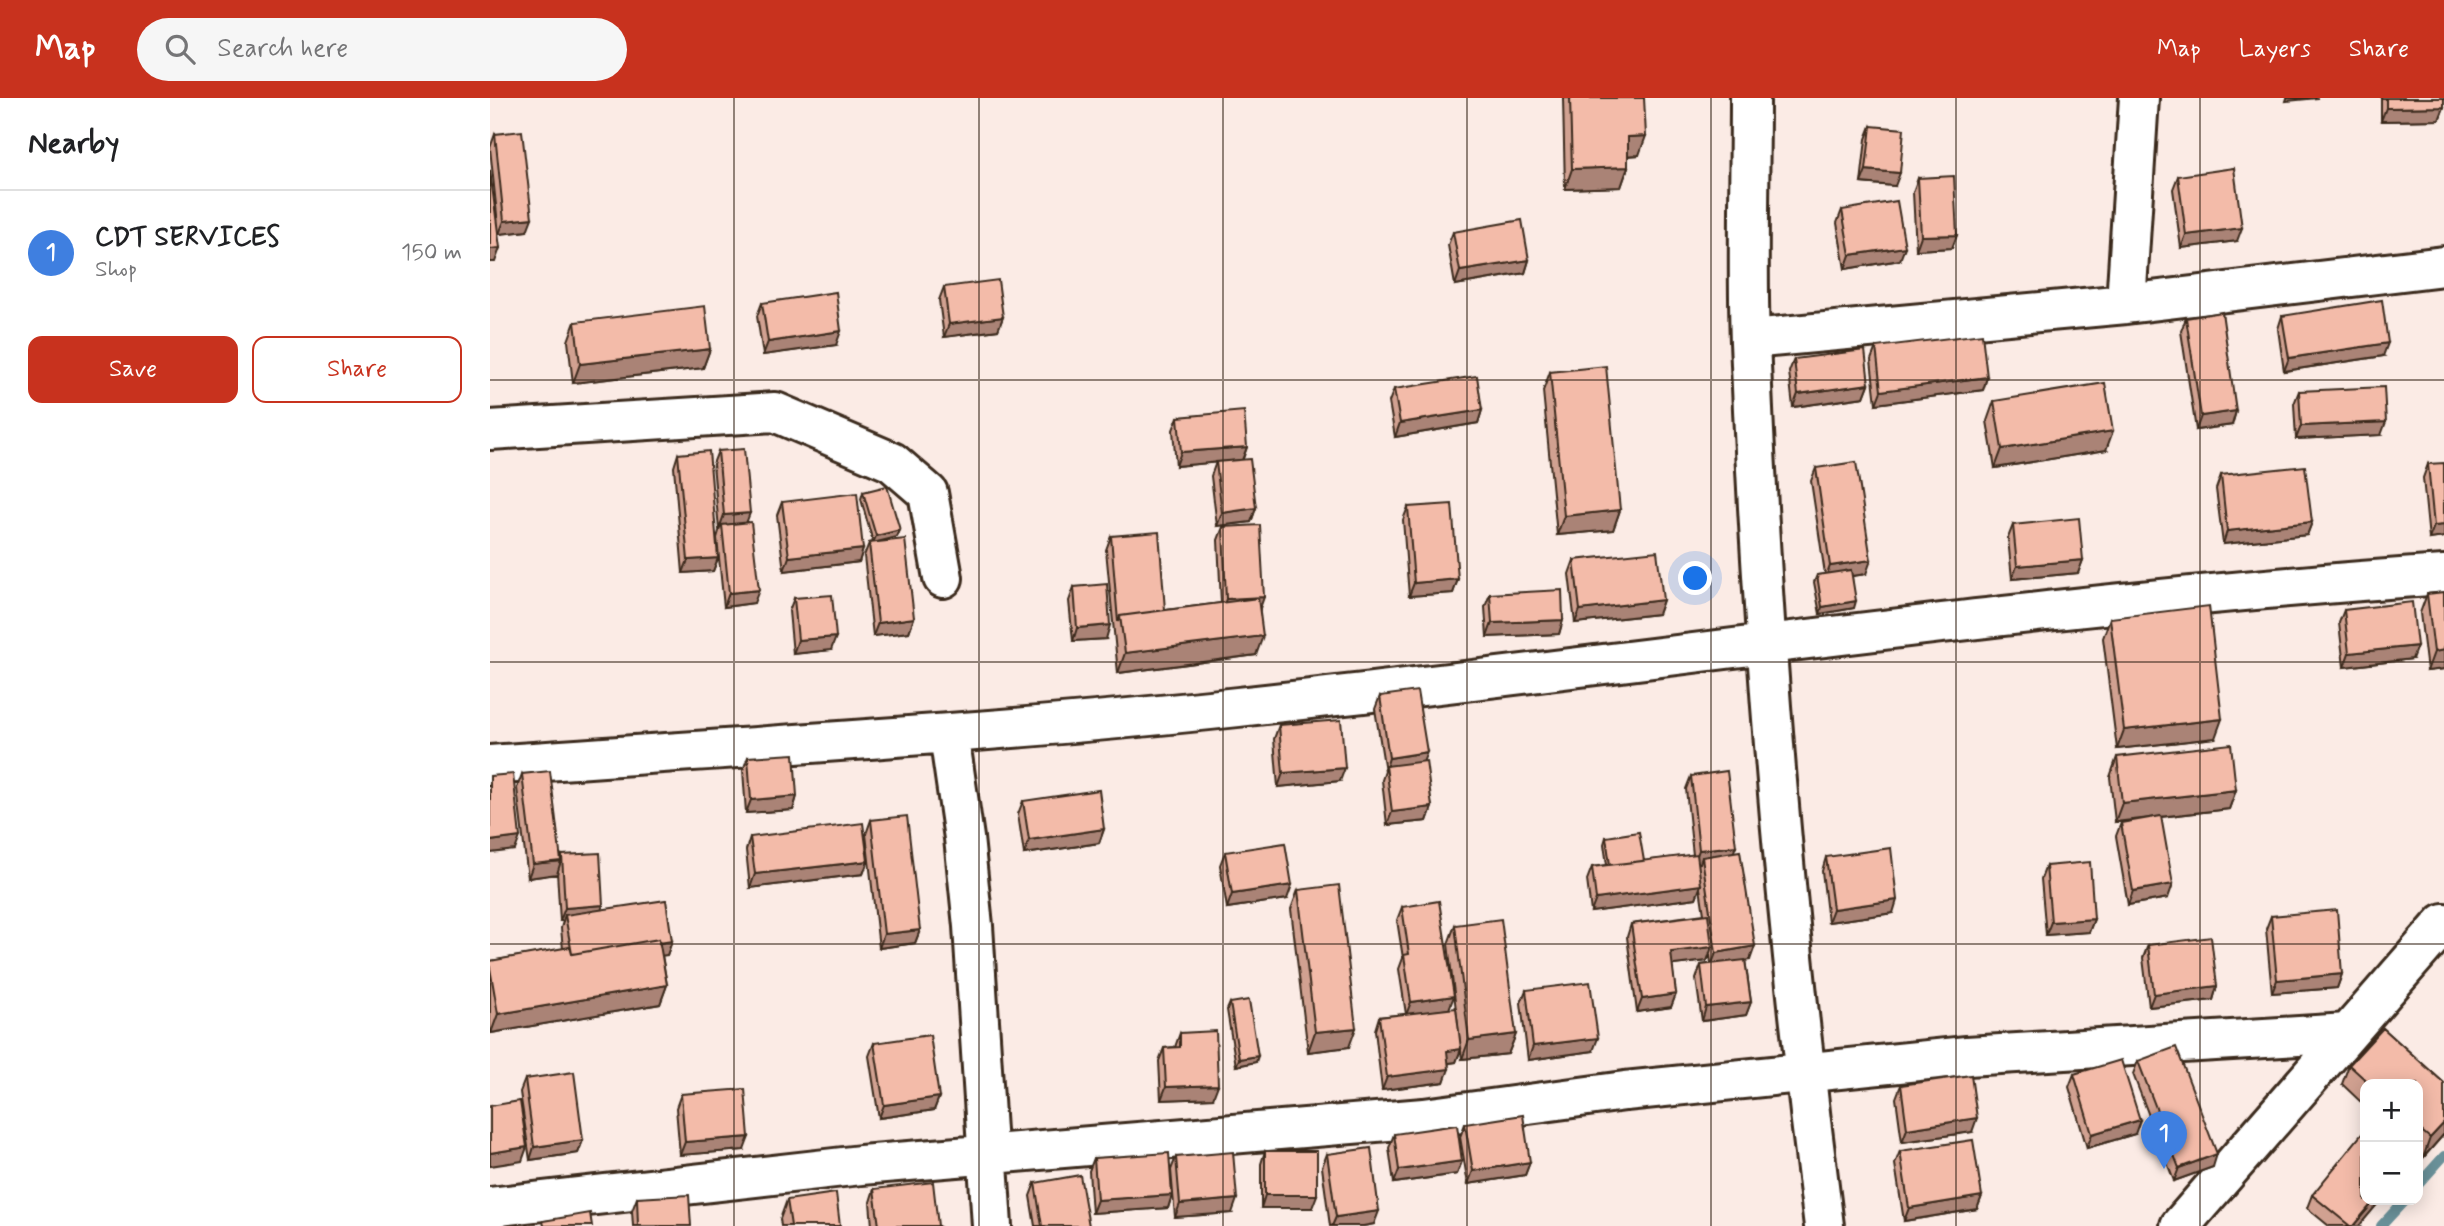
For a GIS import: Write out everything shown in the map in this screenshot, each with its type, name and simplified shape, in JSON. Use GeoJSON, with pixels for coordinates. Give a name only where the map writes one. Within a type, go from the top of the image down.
{"type":"FeatureCollection","features":[{"type":"Feature","properties":{"kind":"street"},"geometry":{"type":"LineString","coordinates":[[1750,98],[1750,340],[1765,642],[1804,1073],[1824,1226]]}},
{"type":"Feature","properties":{"kind":"street"},"geometry":{"type":"LineString","coordinates":[[2126,304],[2139,98]]}},
{"type":"Feature","properties":{"kind":"street"},"geometry":{"type":"LineString","coordinates":[[1750,340],[2126,304],[2444,266]]}},
{"type":"Feature","properties":{"kind":"street"},"geometry":{"type":"LineString","coordinates":[[490,430],[775,412],[892,462],[928,493],[943,578]]}},
{"type":"Feature","properties":{"kind":"street"},"geometry":{"type":"LineString","coordinates":[[490,765],[949,735],[1234,708],[1765,642],[2307,584],[2444,575]]}},
{"type":"Feature","properties":{"kind":"street"},"geometry":{"type":"LineString","coordinates":[[949,735],[973,926],[992,1226]]}},
{"type":"Feature","properties":{"kind":"street"},"geometry":{"type":"LineString","coordinates":[[2180,1226],[2444,923]]}},
{"type":"Feature","properties":{"kind":"street"},"geometry":{"type":"LineString","coordinates":[[490,1208],[861,1165],[1424,1118],[1625,1091],[1967,1056],[2348,1033]]}},
{"type":"Feature","properties":{"kind":"building"},"geometry":{"type":"Polygon","coordinates":[[[1570,98],[1644,98],[1646,136],[1628,137],[1628,167],[1572,169],[1570,98]]]}},
{"type":"Feature","properties":{"kind":"building"},"geometry":{"type":"Polygon","coordinates":[[[2386,98],[2444,98],[2444,107],[2386,108],[2386,98]]]}},
{"type":"Feature","properties":{"kind":"building"},"geometry":{"type":"Polygon","coordinates":[[[1871,126],[1904,129],[1900,173],[1866,170],[1871,126]]]}},
{"type":"Feature","properties":{"kind":"building"},"geometry":{"type":"Polygon","coordinates":[[[522,131],[532,218],[504,221],[495,134],[522,131]]]}},
{"type":"Feature","properties":{"kind":"building"},"geometry":{"type":"Polygon","coordinates":[[[2234,168],[2242,228],[2186,235],[2178,176],[2234,168]]]}},
{"type":"Feature","properties":{"kind":"building"},"geometry":{"type":"Polygon","coordinates":[[[490,170],[500,248],[490,249],[490,170]]]}},
{"type":"Feature","properties":{"kind":"building"},"geometry":{"type":"Polygon","coordinates":[[[1954,176],[1957,235],[1921,236],[1918,178],[1954,176]]]}},
{"type":"Feature","properties":{"kind":"building"},"geometry":{"type":"Polygon","coordinates":[[[1897,201],[1905,247],[1850,255],[1842,210],[1897,201]]]}},
{"type":"Feature","properties":{"kind":"building"},"geometry":{"type":"Polygon","coordinates":[[[1522,220],[1529,260],[1460,271],[1453,232],[1522,220]]]}},
{"type":"Feature","properties":{"kind":"building"},"geometry":{"type":"Polygon","coordinates":[[[998,280],[1003,317],[949,324],[944,287],[998,280]]]}},
{"type":"Feature","properties":{"kind":"building"},"geometry":{"type":"Polygon","coordinates":[[[836,292],[841,331],[768,342],[762,303],[836,292]]]}},
{"type":"Feature","properties":{"kind":"building"},"geometry":{"type":"Polygon","coordinates":[[[2382,300],[2388,343],[2289,358],[2282,316],[2382,300]]]}},
{"type":"Feature","properties":{"kind":"building"},"geometry":{"type":"Polygon","coordinates":[[[705,306],[710,349],[580,364],[575,322],[705,306]]]}},
{"type":"Feature","properties":{"kind":"building"},"geometry":{"type":"Polygon","coordinates":[[[2222,312],[2236,411],[2201,416],[2186,318],[2222,312]]]}},
{"type":"Feature","properties":{"kind":"building"},"geometry":{"type":"Polygon","coordinates":[[[1982,334],[1987,377],[1881,391],[1876,347],[1982,334]]]}},
{"type":"Feature","properties":{"kind":"building"},"geometry":{"type":"Polygon","coordinates":[[[1865,350],[1869,384],[1798,394],[1794,359],[1865,350]]]}},
{"type":"Feature","properties":{"kind":"building"},"geometry":{"type":"Polygon","coordinates":[[[1606,366],[1620,510],[1564,516],[1550,372],[1606,366]]]}},
{"type":"Feature","properties":{"kind":"building"},"geometry":{"type":"Polygon","coordinates":[[[1477,376],[1482,410],[1400,423],[1394,389],[1477,376]]]}},
{"type":"Feature","properties":{"kind":"building"},"geometry":{"type":"Polygon","coordinates":[[[2105,383],[2113,431],[2002,449],[1994,401],[2105,383]]]}},
{"type":"Feature","properties":{"kind":"building"},"geometry":{"type":"Polygon","coordinates":[[[2384,387],[2386,422],[2301,426],[2299,391],[2384,387]]]}},
{"type":"Feature","properties":{"kind":"building"},"geometry":{"type":"Polygon","coordinates":[[[1244,411],[1247,447],[1181,452],[1178,417],[1244,411]]]}},
{"type":"Feature","properties":{"kind":"building"},"geometry":{"type":"Polygon","coordinates":[[[744,449],[750,513],[724,515],[718,451],[744,449]]]}},
{"type":"Feature","properties":{"kind":"building"},"geometry":{"type":"Polygon","coordinates":[[[709,451],[718,558],[688,560],[678,454],[709,451]]]}},
{"type":"Feature","properties":{"kind":"building"},"geometry":{"type":"Polygon","coordinates":[[[1250,459],[1256,508],[1222,513],[1216,462],[1250,459]]]}},
{"type":"Feature","properties":{"kind":"building"},"geometry":{"type":"Polygon","coordinates":[[[1856,462],[1871,560],[1830,566],[1816,468],[1856,462]]]}},
{"type":"Feature","properties":{"kind":"building"},"geometry":{"type":"Polygon","coordinates":[[[2444,463],[2444,525],[2434,526],[2428,464],[2444,463]]]}},
{"type":"Feature","properties":{"kind":"building"},"geometry":{"type":"Polygon","coordinates":[[[2305,466],[2312,522],[2227,531],[2221,475],[2305,466]]]}},
{"type":"Feature","properties":{"kind":"building"},"geometry":{"type":"Polygon","coordinates":[[[887,486],[900,530],[876,536],[863,492],[887,486]]]}},
{"type":"Feature","properties":{"kind":"building"},"geometry":{"type":"Polygon","coordinates":[[[857,493],[863,549],[789,557],[782,502],[857,493]]]}},
{"type":"Feature","properties":{"kind":"building"},"geometry":{"type":"Polygon","coordinates":[[[1452,504],[1458,579],[1414,583],[1408,507],[1452,504]]]}},
{"type":"Feature","properties":{"kind":"building"},"geometry":{"type":"Polygon","coordinates":[[[2079,518],[2083,560],[2017,566],[2013,525],[2079,518]]]}},
{"type":"Feature","properties":{"kind":"building"},"geometry":{"type":"Polygon","coordinates":[[[751,522],[759,590],[729,593],[722,525],[751,522]]]}},
{"type":"Feature","properties":{"kind":"building"},"geometry":{"type":"Polygon","coordinates":[[[1260,525],[1264,597],[1226,599],[1223,527],[1260,525]]]}},
{"type":"Feature","properties":{"kind":"building"},"geometry":{"type":"Polygon","coordinates":[[[1159,532],[1165,610],[1120,616],[1118,622],[1111,536],[1159,532]]]}},
{"type":"Feature","properties":{"kind":"building"},"geometry":{"type":"Polygon","coordinates":[[[905,539],[914,618],[878,623],[869,543],[905,539]]]}},
{"type":"Feature","properties":{"kind":"building"},"geometry":{"type":"Polygon","coordinates":[[[1657,551],[1663,600],[1580,610],[1574,560],[1657,551]]]}},
{"type":"Feature","properties":{"kind":"building"},"geometry":{"type":"Polygon","coordinates":[[[1851,570],[1856,601],[1822,607],[1817,575],[1851,570]]]}},
{"type":"Feature","properties":{"kind":"building"},"geometry":{"type":"Polygon","coordinates":[[[1107,584],[1110,625],[1077,628],[1074,587],[1107,584]]]}},
{"type":"Feature","properties":{"kind":"building"},"geometry":{"type":"Polygon","coordinates":[[[1562,590],[1563,620],[1492,623],[1490,594],[1562,590]]]}},
{"type":"Feature","properties":{"kind":"building"},"geometry":{"type":"Polygon","coordinates":[[[2444,592],[2444,650],[2434,652],[2427,594],[2444,592]]]}},
{"type":"Feature","properties":{"kind":"building"},"geometry":{"type":"Polygon","coordinates":[[[832,595],[836,637],[798,640],[794,598],[832,595]]]}},
{"type":"Feature","properties":{"kind":"building"},"geometry":{"type":"Polygon","coordinates":[[[1258,598],[1263,636],[1125,653],[1120,616],[1258,598]]]}},
{"type":"Feature","properties":{"kind":"building"},"geometry":{"type":"Polygon","coordinates":[[[2412,602],[2417,646],[2349,653],[2344,610],[2412,602]]]}},
{"type":"Feature","properties":{"kind":"building"},"geometry":{"type":"Polygon","coordinates":[[[2209,606],[2222,719],[2124,730],[2110,618],[2209,606]]]}},
{"type":"Feature","properties":{"kind":"building"},"geometry":{"type":"Polygon","coordinates":[[[1417,691],[1427,752],[1389,758],[1380,696],[1417,691]]]}},
{"type":"Feature","properties":{"kind":"building"},"geometry":{"type":"Polygon","coordinates":[[[1341,720],[1345,768],[1283,773],[1279,725],[1341,720]]]}},
{"type":"Feature","properties":{"kind":"building"},"geometry":{"type":"Polygon","coordinates":[[[2231,744],[2236,790],[2122,803],[2117,757],[2231,744]]]}},
{"type":"Feature","properties":{"kind":"building"},"geometry":{"type":"Polygon","coordinates":[[[794,754],[797,796],[751,800],[748,757],[794,754]]]}},
{"type":"Feature","properties":{"kind":"building"},"geometry":{"type":"Polygon","coordinates":[[[1426,761],[1432,807],[1392,812],[1386,766],[1426,761]]]}},
{"type":"Feature","properties":{"kind":"building"},"geometry":{"type":"Polygon","coordinates":[[[550,771],[561,861],[533,864],[522,774],[550,771]]]}},
{"type":"Feature","properties":{"kind":"building"},"geometry":{"type":"Polygon","coordinates":[[[1727,771],[1736,846],[1699,850],[1691,776],[1727,771]]]}},
{"type":"Feature","properties":{"kind":"building"},"geometry":{"type":"Polygon","coordinates":[[[513,774],[520,837],[490,841],[490,776],[513,774]]]}},
{"type":"Feature","properties":{"kind":"building"},"geometry":{"type":"Polygon","coordinates":[[[1099,790],[1104,829],[1029,840],[1023,801],[1099,790]]]}},
{"type":"Feature","properties":{"kind":"building"},"geometry":{"type":"Polygon","coordinates":[[[907,816],[920,930],[884,934],[871,820],[907,816]]]}},
{"type":"Feature","properties":{"kind":"building"},"geometry":{"type":"Polygon","coordinates":[[[2161,816],[2173,884],[2133,891],[2121,823],[2161,816]]]}},
{"type":"Feature","properties":{"kind":"building"},"geometry":{"type":"Polygon","coordinates":[[[863,823],[868,861],[755,874],[750,837],[863,823]]]}},
{"type":"Feature","properties":{"kind":"building"},"geometry":{"type":"Polygon","coordinates":[[[1639,832],[1644,861],[1610,865],[1606,837],[1639,832]]]}},
{"type":"Feature","properties":{"kind":"building"},"geometry":{"type":"Polygon","coordinates":[[[1285,843],[1292,885],[1232,894],[1225,852],[1285,843]]]}},
{"type":"Feature","properties":{"kind":"building"},"geometry":{"type":"Polygon","coordinates":[[[1891,848],[1897,900],[1833,909],[1826,857],[1891,848]]]}},
{"type":"Feature","properties":{"kind":"building"},"geometry":{"type":"Polygon","coordinates":[[[1740,851],[1755,946],[1716,953],[1702,857],[1740,851]]]}},
{"type":"Feature","properties":{"kind":"building"},"geometry":{"type":"Polygon","coordinates":[[[600,853],[603,905],[565,908],[562,855],[600,853]]]}},
{"type":"Feature","properties":{"kind":"building"},"geometry":{"type":"Polygon","coordinates":[[[1697,854],[1701,885],[1596,899],[1592,867],[1697,854]]]}},
{"type":"Feature","properties":{"kind":"building"},"geometry":{"type":"Polygon","coordinates":[[[2090,862],[2094,919],[2051,922],[2046,866],[2090,862]]]}},
{"type":"Feature","properties":{"kind":"building"},"geometry":{"type":"Polygon","coordinates":[[[1339,885],[1356,1028],[1315,1032],[1298,890],[1339,885]]]}},
{"type":"Feature","properties":{"kind":"building"},"geometry":{"type":"Polygon","coordinates":[[[666,900],[672,941],[659,943],[659,939],[572,954],[565,915],[666,900]]]}},
{"type":"Feature","properties":{"kind":"building"},"geometry":{"type":"Polygon","coordinates":[[[1439,901],[1454,996],[1411,1002],[1404,955],[1409,954],[1402,907],[1439,901]]]}},
{"type":"Feature","properties":{"kind":"building"},"geometry":{"type":"Polygon","coordinates":[[[2337,910],[2342,974],[2277,980],[2271,916],[2337,910]]]}},
{"type":"Feature","properties":{"kind":"building"},"geometry":{"type":"Polygon","coordinates":[[[1708,914],[1712,947],[1671,952],[1676,994],[1642,999],[1631,924],[1708,914]]]}},
{"type":"Feature","properties":{"kind":"building"},"geometry":{"type":"Polygon","coordinates":[[[1501,919],[1516,1034],[1469,1040],[1455,925],[1501,919]]]}},
{"type":"Feature","properties":{"kind":"building"},"geometry":{"type":"Polygon","coordinates":[[[2211,937],[2217,986],[2154,994],[2148,945],[2211,937]]]}},
{"type":"Feature","properties":{"kind":"building"},"geometry":{"type":"Polygon","coordinates":[[[659,939],[667,985],[498,1014],[490,961],[570,947],[572,954],[659,939]]]}},
{"type":"Feature","properties":{"kind":"building"},"geometry":{"type":"Polygon","coordinates":[[[1745,960],[1751,1002],[1706,1007],[1701,965],[1745,960]]]}},
{"type":"Feature","properties":{"kind":"building"},"geometry":{"type":"Polygon","coordinates":[[[1590,982],[1598,1038],[1533,1046],[1526,990],[1590,982]]]}},
{"type":"Feature","properties":{"kind":"building"},"geometry":{"type":"Polygon","coordinates":[[[1249,1000],[1258,1056],[1239,1059],[1230,1003],[1249,1000]]]}},
{"type":"Feature","properties":{"kind":"building"},"geometry":{"type":"Polygon","coordinates":[[[1456,1008],[1461,1049],[1447,1051],[1449,1069],[1387,1077],[1379,1017],[1456,1008]]]}},
{"type":"Feature","properties":{"kind":"building"},"geometry":{"type":"Polygon","coordinates":[[[2383,1028],[2444,1083],[2444,1123],[2430,1138],[2423,1132],[2423,1079],[2364,1079],[2349,1065],[2383,1028]]]}},
{"type":"Feature","properties":{"kind":"building"},"geometry":{"type":"Polygon","coordinates":[[[1216,1031],[1218,1085],[1166,1087],[1164,1048],[1180,1047],[1180,1033],[1216,1031]]]}},
{"type":"Feature","properties":{"kind":"building"},"geometry":{"type":"Polygon","coordinates":[[[930,1035],[939,1097],[884,1105],[874,1043],[930,1035]]]}},
{"type":"Feature","properties":{"kind":"building"},"geometry":{"type":"Polygon","coordinates":[[[2176,1047],[2217,1154],[2179,1168],[2138,1061],[2176,1047]]]}},
{"type":"Feature","properties":{"kind":"building"},"geometry":{"type":"Polygon","coordinates":[[[2121,1060],[2140,1120],[2092,1134],[2074,1074],[2121,1060]]]}},
{"type":"Feature","properties":{"kind":"building"},"geometry":{"type":"Polygon","coordinates":[[[574,1072],[583,1140],[534,1147],[525,1079],[574,1072]]]}},
{"type":"Feature","properties":{"kind":"building"},"geometry":{"type":"Polygon","coordinates":[[[1971,1075],[1977,1118],[1907,1129],[1901,1085],[1971,1075]]]}},
{"type":"Feature","properties":{"kind":"building"},"geometry":{"type":"Polygon","coordinates":[[[745,1089],[749,1137],[685,1142],[681,1094],[745,1089]]]}},
{"type":"Feature","properties":{"kind":"building"},"geometry":{"type":"Polygon","coordinates":[[[520,1101],[527,1147],[490,1153],[490,1106],[520,1101]]]}},
{"type":"Feature","properties":{"kind":"building"},"geometry":{"type":"Polygon","coordinates":[[[1523,1115],[1530,1162],[1473,1171],[1465,1124],[1523,1115]]]}},
{"type":"Feature","properties":{"kind":"building"},"geometry":{"type":"Polygon","coordinates":[[[1457,1125],[1462,1161],[1399,1170],[1394,1134],[1457,1125]]]}},
{"type":"Feature","properties":{"kind":"building"},"geometry":{"type":"Polygon","coordinates":[[[2360,1136],[2360,1205],[2371,1205],[2353,1226],[2350,1226],[2312,1195],[2360,1136]]]}},
{"type":"Feature","properties":{"kind":"building"},"geometry":{"type":"Polygon","coordinates":[[[1973,1140],[1982,1196],[1909,1208],[1900,1151],[1973,1140]]]}},
{"type":"Feature","properties":{"kind":"building"},"geometry":{"type":"Polygon","coordinates":[[[1371,1148],[1379,1211],[1336,1217],[1327,1154],[1371,1148]]]}},
{"type":"Feature","properties":{"kind":"building"},"geometry":{"type":"Polygon","coordinates":[[[1265,1151],[1317,1151],[1317,1195],[1265,1195],[1265,1151]]]}},
{"type":"Feature","properties":{"kind":"building"},"geometry":{"type":"Polygon","coordinates":[[[1233,1152],[1237,1199],[1180,1204],[1176,1157],[1233,1152]]]}},
{"type":"Feature","properties":{"kind":"building"},"geometry":{"type":"Polygon","coordinates":[[[1169,1153],[1172,1195],[1097,1200],[1094,1158],[1169,1153]]]}},
{"type":"Feature","properties":{"kind":"building"},"geometry":{"type":"Polygon","coordinates":[[[1080,1175],[1089,1226],[1042,1226],[1035,1183],[1080,1175]]]}},
{"type":"Feature","properties":{"kind":"building"},"geometry":{"type":"Polygon","coordinates":[[[933,1182],[938,1226],[879,1226],[874,1189],[933,1182]]]}},
{"type":"Feature","properties":{"kind":"building"},"geometry":{"type":"Polygon","coordinates":[[[836,1193],[840,1226],[791,1226],[787,1200],[836,1193]]]}},
{"type":"Feature","properties":{"kind":"building"},"geometry":{"type":"Polygon","coordinates":[[[689,1195],[691,1226],[638,1226],[637,1198],[689,1195]]]}},
{"type":"Feature","properties":{"kind":"building"},"geometry":{"type":"Polygon","coordinates":[[[590,1213],[592,1226],[544,1226],[543,1221],[590,1213]]]}},
{"type":"Feature","properties":{"kind":"waterway"},"geometry":{"type":"LineString","coordinates":[[2423,1179],[2444,1156]]}},
{"type":"Feature","properties":{"kind":"waterway"},"geometry":{"type":"LineString","coordinates":[[2381,1226],[2400,1205]]}},
{"type":"Feature","properties":{"kind":"place","name":"CDT SERVICES"},"geometry":{"type":"Point","coordinates":[2164,1169]}}]}
